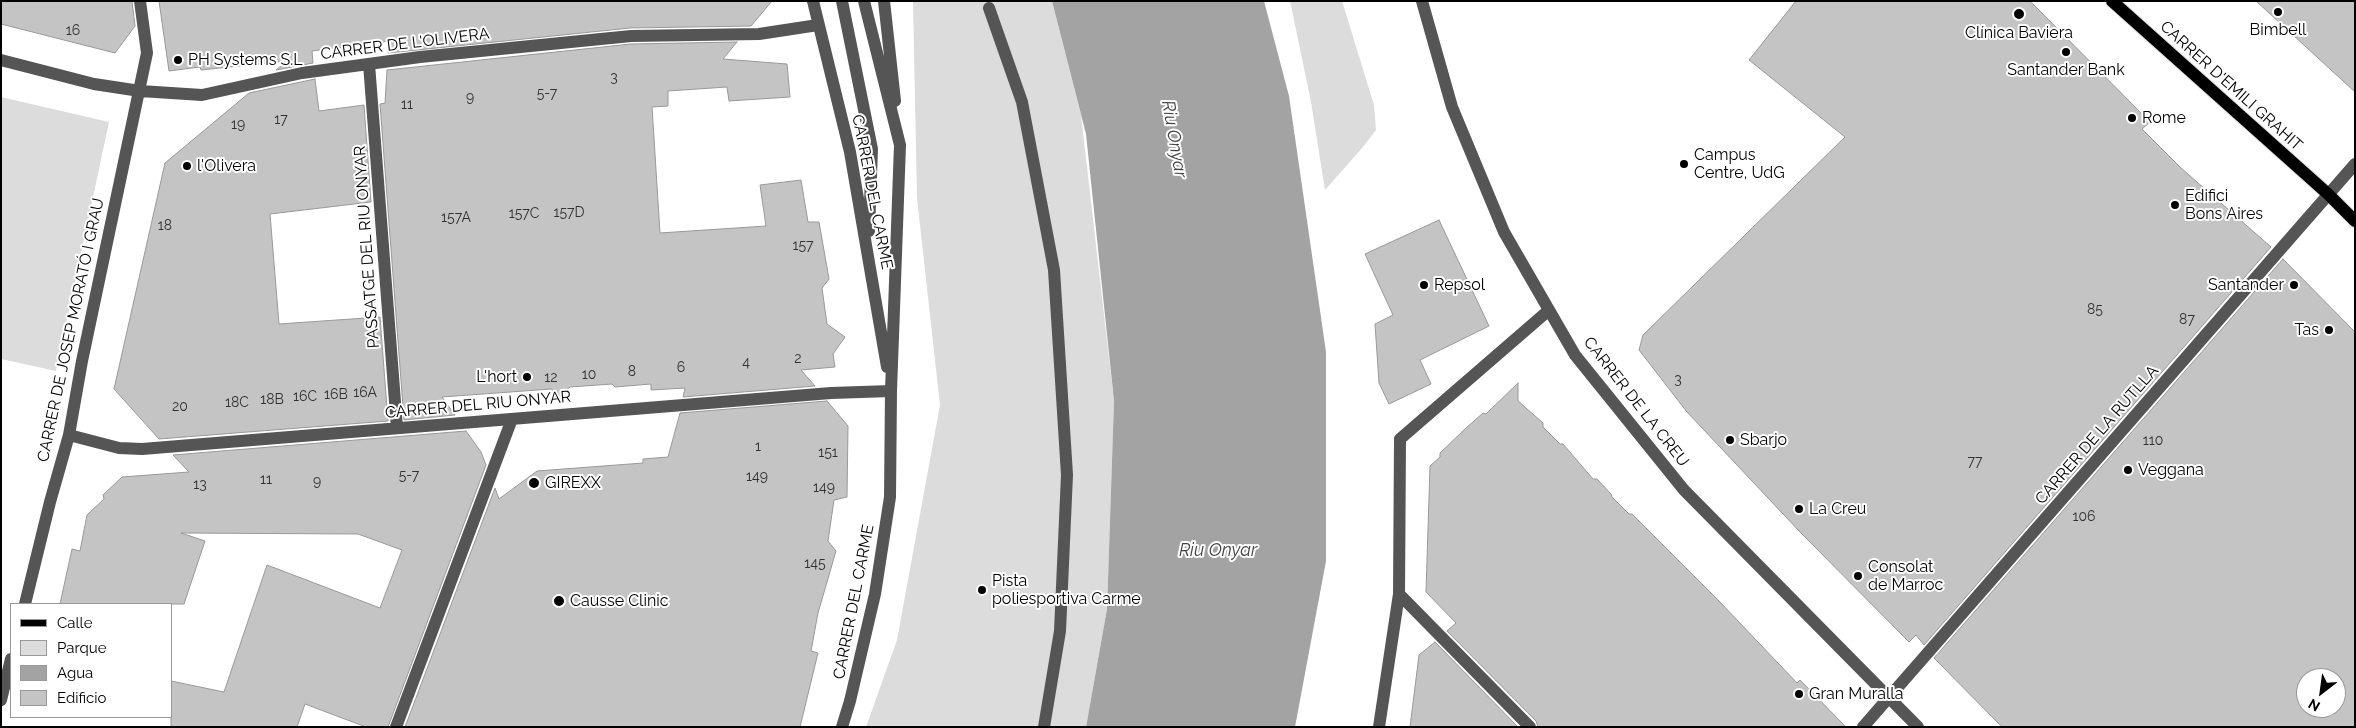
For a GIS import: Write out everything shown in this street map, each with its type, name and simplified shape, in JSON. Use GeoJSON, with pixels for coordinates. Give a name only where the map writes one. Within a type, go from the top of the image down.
{"type":"FeatureCollection","features":[{"type":"Feature","properties":{"kind":"main road","name":"CARRER D'EMILI GRAHIT"},"geometry":{"type":"LineString","coordinates":[[2112,1],[2328,194],[2355,222]]}},
{"type":"Feature","properties":{"kind":"street","name":"CARRER DE JOSEP MORATÓ I GRAU"},"geometry":{"type":"LineString","coordinates":[[25,603],[50,502],[69,436],[86,341],[127,139],[140,91],[147,53],[140,1]]}},
{"type":"Feature","properties":{"kind":"street","name":"CARRER DEL CARME"},"geometry":{"type":"LineString","coordinates":[[812,1],[850,152],[891,391]]}},
{"type":"Feature","properties":{"kind":"street"},"geometry":{"type":"LineString","coordinates":[[842,1],[872,149],[868,259]]}},
{"type":"Feature","properties":{"kind":"street","name":"CARRER DEL CARME"},"geometry":{"type":"LineString","coordinates":[[842,727],[850,701],[875,594],[890,497],[891,391],[900,146],[864,1]]}},
{"type":"Feature","properties":{"kind":"street"},"geometry":{"type":"LineString","coordinates":[[884,1],[900,146]]}},
{"type":"Feature","properties":{"kind":"street","name":"CARRER DE LA CREU"},"geometry":{"type":"LineString","coordinates":[[1422,1],[1452,107],[1504,232],[1575,355],[1684,490],[1918,727]]}},
{"type":"Feature","properties":{"kind":"street"},"geometry":{"type":"LineString","coordinates":[[988,8],[1022,102],[1054,270],[1067,475],[1060,631],[1044,727]]}},
{"type":"Feature","properties":{"kind":"street","name":"CARRER DE L'OLIVERA"},"geometry":{"type":"LineString","coordinates":[[1,60],[94,84],[140,91],[202,95],[302,73],[369,64],[631,36],[759,34],[818,25]]}},
{"type":"Feature","properties":{"kind":"street","name":"PASSATGE DEL RIU ONYAR"},"geometry":{"type":"LineString","coordinates":[[369,64],[397,428]]}},
{"type":"Feature","properties":{"kind":"street","name":"CARRER DE LA RUTLLA"},"geometry":{"type":"LineString","coordinates":[[1863,727],[2355,164]]}},
{"type":"Feature","properties":{"kind":"street"},"geometry":{"type":"LineString","coordinates":[[1379,727],[1399,594],[1400,439],[1549,310]]}},
{"type":"Feature","properties":{"kind":"street","name":"CARRER DEL RIU ONYAR"},"geometry":{"type":"LineString","coordinates":[[69,436],[119,448],[142,449],[831,394],[891,391]]}},
{"type":"Feature","properties":{"kind":"street"},"geometry":{"type":"LineString","coordinates":[[396,727],[512,419]]}},
{"type":"Feature","properties":{"kind":"street"},"geometry":{"type":"LineString","coordinates":[[1399,594],[1530,727]]}},
{"type":"Feature","properties":{"kind":"street"},"geometry":{"type":"LineString","coordinates":[[1,700],[10,663]]}},
{"type":"Feature","properties":{"kind":"green space"},"geometry":{"type":"Polygon","coordinates":[[[913,1],[1052,1],[1081,115],[1114,401],[1107,609],[1086,727],[866,727],[897,640],[940,405],[917,198],[913,1]]]}},
{"type":"Feature","properties":{"kind":"green space"},"geometry":{"type":"Polygon","coordinates":[[[1290,1],[1342,1],[1374,105],[1376,130],[1325,190],[1311,102],[1290,1]]]}},
{"type":"Feature","properties":{"kind":"green space"},"geometry":{"type":"Polygon","coordinates":[[[1,97],[109,122],[56,371],[1,359],[1,97]]]}},
{"type":"Feature","properties":{"kind":"water","name":"Riu Onyar"},"geometry":{"type":"Polygon","coordinates":[[[1052,1],[1264,1],[1289,96],[1326,352],[1326,561],[1295,727],[1086,727],[1107,609],[1114,401],[1086,134],[1052,1]]]}},
{"type":"Feature","properties":{"kind":"building"},"geometry":{"type":"Polygon","coordinates":[[[1,1],[132,1],[135,26],[115,53],[1,24],[1,1]]]}},
{"type":"Feature","properties":{"kind":"building"},"geometry":{"type":"Polygon","coordinates":[[[159,1],[772,1],[751,26],[630,28],[388,53],[389,41],[312,51],[313,63],[276,70],[287,61],[201,70],[200,67],[169,71],[159,1]]]}},
{"type":"Feature","properties":{"kind":"building"},"geometry":{"type":"Polygon","coordinates":[[[1796,1],[2030,1],[2150,122],[2142,129],[2181,168],[2271,247],[1924,645],[1916,635],[1909,642],[1800,532],[1687,412],[1639,350],[1643,335],[1845,137],[1749,60],[1796,1]]]}},
{"type":"Feature","properties":{"kind":"building"},"geometry":{"type":"Polygon","coordinates":[[[2256,1],[2355,1],[2355,92],[2256,1]]]}},
{"type":"Feature","properties":{"kind":"building"},"geometry":{"type":"Polygon","coordinates":[[[737,42],[723,59],[787,64],[790,97],[729,101],[727,87],[668,91],[668,106],[652,107],[660,233],[766,226],[760,185],[801,180],[808,222],[819,222],[829,279],[822,288],[827,324],[845,337],[833,354],[835,367],[801,370],[815,386],[683,397],[685,388],[651,390],[651,384],[615,387],[612,384],[570,387],[560,396],[551,389],[442,397],[455,415],[404,420],[380,104],[385,103],[387,70],[631,44],[737,42]]]}},
{"type":"Feature","properties":{"kind":"building"},"geometry":{"type":"Polygon","coordinates":[[[315,79],[319,111],[364,105],[371,202],[270,214],[279,324],[380,317],[388,421],[159,439],[114,389],[165,163],[249,93],[315,79]]]}},
{"type":"Feature","properties":{"kind":"building","name":"Repsol"},"geometry":{"type":"Polygon","coordinates":[[[1439,220],[1489,326],[1420,360],[1431,384],[1389,404],[1379,383],[1375,324],[1393,315],[1365,254],[1439,220]]]}},
{"type":"Feature","properties":{"kind":"building"},"geometry":{"type":"Polygon","coordinates":[[[2283,259],[2355,332],[2355,727],[2002,727],[1934,658],[2283,259]]]}},
{"type":"Feature","properties":{"kind":"building"},"geometry":{"type":"Polygon","coordinates":[[[1518,383],[1518,401],[1543,423],[1543,427],[1560,444],[1563,444],[1593,479],[1597,479],[1629,514],[1632,514],[1719,601],[1797,683],[1800,680],[1846,727],[1538,727],[1536,721],[1447,631],[1456,623],[1426,592],[1430,466],[1440,457],[1440,453],[1466,428],[1483,413],[1486,414],[1518,383]]]}},
{"type":"Feature","properties":{"kind":"building"},"geometry":{"type":"Polygon","coordinates":[[[827,401],[848,426],[847,497],[834,500],[828,541],[836,551],[818,613],[811,651],[818,653],[800,727],[405,727],[495,488],[499,499],[537,471],[643,463],[643,459],[668,457],[680,413],[827,401]]]}},
{"type":"Feature","properties":{"kind":"building"},"geometry":{"type":"Polygon","coordinates":[[[466,431],[481,452],[486,465],[388,727],[366,727],[305,704],[297,727],[171,727],[172,681],[224,692],[267,565],[380,608],[402,550],[358,534],[181,533],[205,541],[184,604],[60,603],[72,549],[80,551],[87,515],[104,499],[103,495],[122,477],[189,472],[173,455],[466,431]]]}},
{"type":"Feature","properties":{"kind":"building"},"geometry":{"type":"Polygon","coordinates":[[[1435,642],[1518,727],[1410,727],[1419,655],[1435,642]]]}},
{"type":"Feature","properties":{"kind":"place","name":"Bimbell"},"geometry":{"type":"Point","coordinates":[2278,12]}},
{"type":"Feature","properties":{"kind":"place","name":"Clínica Baviera"},"geometry":{"type":"Point","coordinates":[2019,14]}},
{"type":"Feature","properties":{"kind":"place","name":"Santander Bank"},"geometry":{"type":"Point","coordinates":[2066,52]}},
{"type":"Feature","properties":{"kind":"place","name":"PH Systems S.L"},"geometry":{"type":"Point","coordinates":[178,60]}},
{"type":"Feature","properties":{"kind":"place","name":"Rome"},"geometry":{"type":"Point","coordinates":[2132,118]}},
{"type":"Feature","properties":{"kind":"place","name":"Campus Centre, UdG"},"geometry":{"type":"Point","coordinates":[1684,164]}},
{"type":"Feature","properties":{"kind":"place","name":"l'Olivera"},"geometry":{"type":"Point","coordinates":[187,166]}},
{"type":"Feature","properties":{"kind":"place","name":"Edifici Bons Aires"},"geometry":{"type":"Point","coordinates":[2175,205]}},
{"type":"Feature","properties":{"kind":"place","name":"Repsol"},"geometry":{"type":"Point","coordinates":[1424,285]}},
{"type":"Feature","properties":{"kind":"place","name":"Santander"},"geometry":{"type":"Point","coordinates":[2294,285]}},
{"type":"Feature","properties":{"kind":"place","name":"Tas"},"geometry":{"type":"Point","coordinates":[2329,330]}},
{"type":"Feature","properties":{"kind":"place","name":"L'hort"},"geometry":{"type":"Point","coordinates":[527,377]}},
{"type":"Feature","properties":{"kind":"place","name":"Sbarjo"},"geometry":{"type":"Point","coordinates":[1730,440]}},
{"type":"Feature","properties":{"kind":"place","name":"Veggana"},"geometry":{"type":"Point","coordinates":[2128,470]}},
{"type":"Feature","properties":{"kind":"place","name":"GIREXX"},"geometry":{"type":"Point","coordinates":[534,483]}},
{"type":"Feature","properties":{"kind":"place","name":"La Creu"},"geometry":{"type":"Point","coordinates":[1799,509]}},
{"type":"Feature","properties":{"kind":"place","name":"Consolat de Marroc"},"geometry":{"type":"Point","coordinates":[1858,576]}},
{"type":"Feature","properties":{"kind":"place","name":"Pista poliesportiva Carme"},"geometry":{"type":"Point","coordinates":[982,590]}},
{"type":"Feature","properties":{"kind":"place","name":"Causse Clinic"},"geometry":{"type":"Point","coordinates":[559,601]}},
{"type":"Feature","properties":{"kind":"place","name":"Gran Muralla"},"geometry":{"type":"Point","coordinates":[1799,694]}}]}
